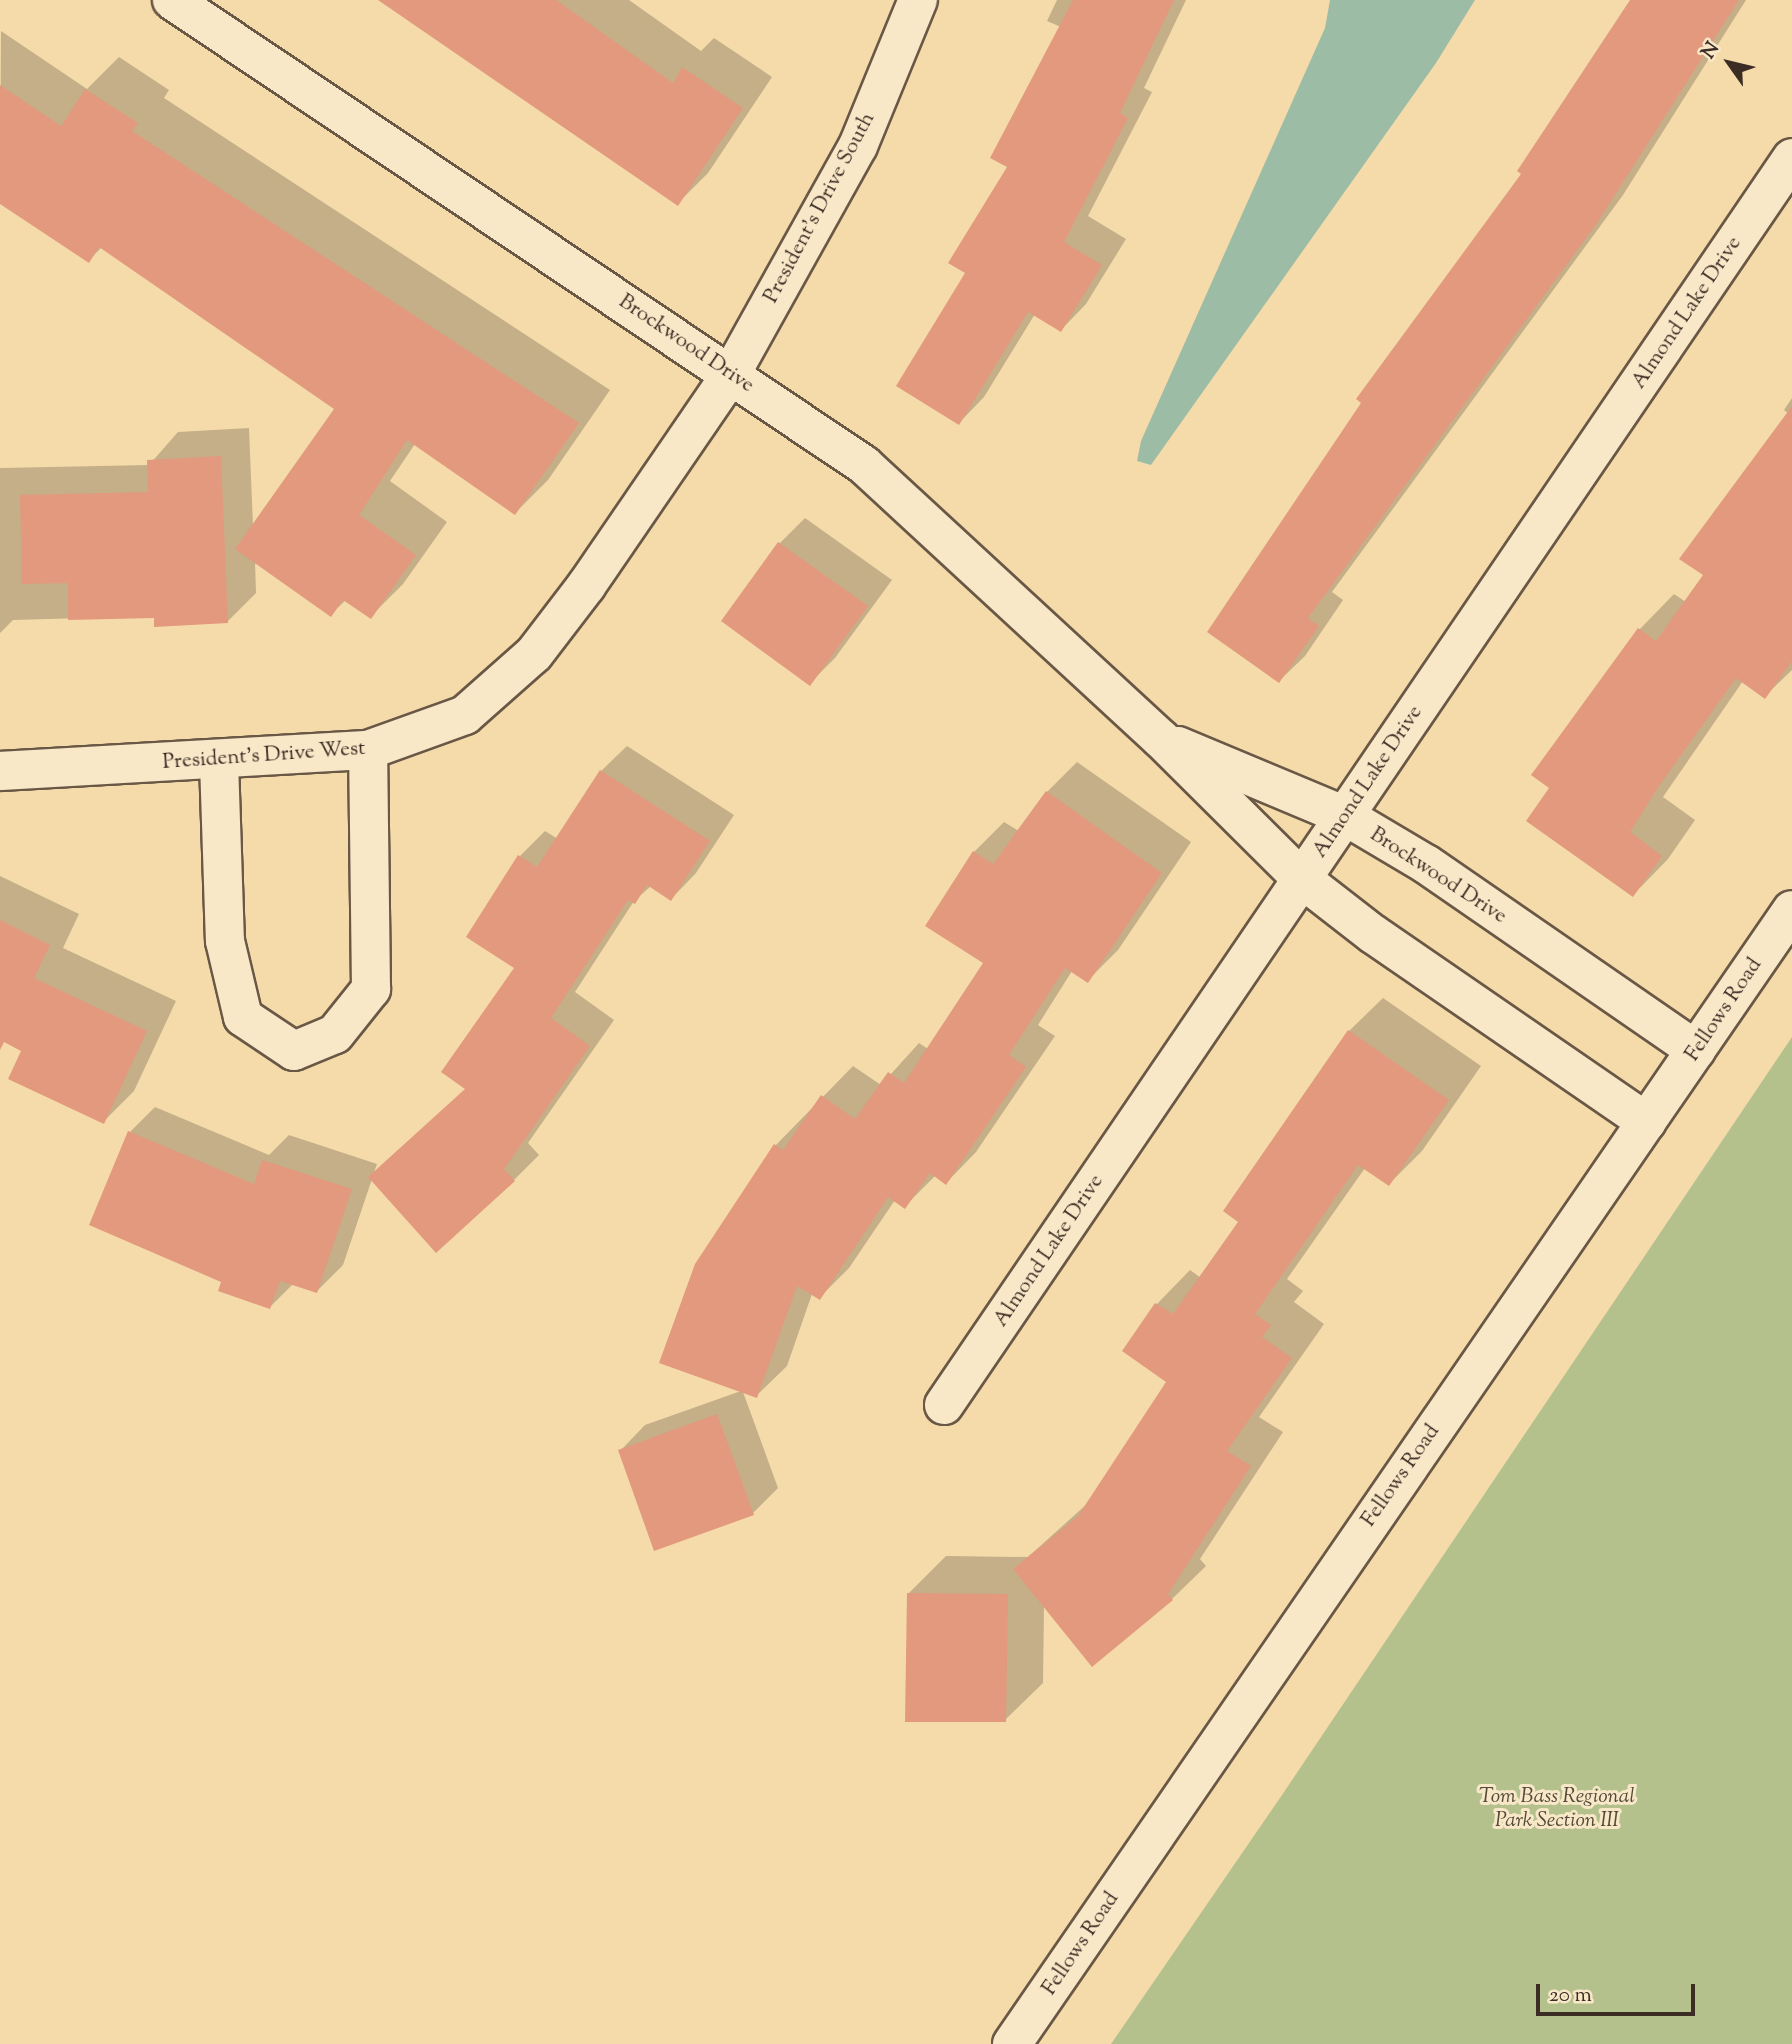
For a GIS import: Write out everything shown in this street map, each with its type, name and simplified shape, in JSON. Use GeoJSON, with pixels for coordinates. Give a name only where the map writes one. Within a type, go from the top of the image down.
{"type":"FeatureCollection","features":[{"type":"Feature","properties":{"kind":"street","name":"Brockwood Drive"},"geometry":{"type":"LineString","coordinates":[[172,0],[731,373],[864,465],[1160,738],[1302,879],[1373,934],[1647,1122]]}},
{"type":"Feature","properties":{"kind":"street","name":"President's Drive South"},"geometry":{"type":"LineString","coordinates":[[731,373],[858,146],[918,0]]}},
{"type":"Feature","properties":{"kind":"street","name":"Almond Lake Drive"},"geometry":{"type":"LineString","coordinates":[[944,1405],[1792,158]]}},
{"type":"Feature","properties":{"kind":"street","name":"President's Drive West"},"geometry":{"type":"LineString","coordinates":[[0,771],[219,762],[368,750],[466,715],[534,654],[586,586],[731,373]]}},
{"type":"Feature","properties":{"kind":"street","name":"Brockwood Drive"},"geometry":{"type":"LineString","coordinates":[[1160,738],[1345,816],[1426,864],[1696,1050]]}},
{"type":"Feature","properties":{"kind":"street"},"geometry":{"type":"LineString","coordinates":[[219,762],[225,941],[243,1017],[294,1051],[335,1034],[371,989],[368,750]]}},
{"type":"Feature","properties":{"kind":"street","name":"Fellows Road"},"geometry":{"type":"LineString","coordinates":[[1012,2044],[1792,910]]}},
{"type":"Feature","properties":{"kind":"green space","name":"Tom Bass Regional Park Section III"},"geometry":{"type":"Polygon","coordinates":[[[1792,1037],[1792,2044],[1111,2044],[1282,1795],[1792,1037]]]}},
{"type":"Feature","properties":{"kind":"shaded area"},"geometry":{"type":"Polygon","coordinates":[[[1330,0],[1475,0],[1436,63],[1151,465],[1137,461],[1141,441],[1325,28],[1330,0]]]}},
{"type":"Feature","properties":{"kind":"building"},"geometry":{"type":"Polygon","coordinates":[[[378,0],[556,0],[673,83],[682,67],[743,108],[678,206],[378,0]]]}},
{"type":"Feature","properties":{"kind":"building"},"geometry":{"type":"Polygon","coordinates":[[[1073,0],[1174,0],[1120,113],[1128,118],[1064,242],[1102,265],[1061,332],[1028,312],[959,425],[896,386],[965,273],[948,263],[1007,167],[990,158],[1073,0]]]}},
{"type":"Feature","properties":{"kind":"building"},"geometry":{"type":"Polygon","coordinates":[[[1630,0],[1739,0],[1597,223],[1308,618],[1319,626],[1279,683],[1207,632],[1361,403],[1356,399],[1521,174],[1517,171],[1630,0]]]}},
{"type":"Feature","properties":{"kind":"building"},"geometry":{"type":"Polygon","coordinates":[[[0,85],[61,126],[85,89],[138,123],[132,131],[579,423],[515,515],[407,440],[359,515],[416,555],[371,619],[343,600],[331,617],[235,549],[334,409],[99,247],[89,263],[0,204],[0,85]]]}},
{"type":"Feature","properties":{"kind":"building"},"geometry":{"type":"Polygon","coordinates":[[[1792,406],[1792,661],[1765,699],[1736,678],[1657,789],[1630,832],[1662,856],[1633,897],[1526,821],[1549,788],[1531,775],[1638,628],[1656,641],[1703,575],[1679,559],[1792,406]]]}},
{"type":"Feature","properties":{"kind":"building"},"geometry":{"type":"Polygon","coordinates":[[[221,456],[228,623],[154,627],[154,618],[68,620],[68,583],[22,584],[20,495],[148,492],[147,460],[221,456]]]}},
{"type":"Feature","properties":{"kind":"building"},"geometry":{"type":"Polygon","coordinates":[[[778,542],[868,606],[810,686],[721,621],[778,542]]]}},
{"type":"Feature","properties":{"kind":"building"},"geometry":{"type":"Polygon","coordinates":[[[600,770],[710,841],[671,901],[647,885],[635,904],[628,900],[551,1018],[590,1046],[504,1169],[515,1181],[436,1253],[368,1177],[465,1089],[441,1072],[514,968],[466,937],[518,855],[537,867],[600,770]]]}},
{"type":"Feature","properties":{"kind":"building"},"geometry":{"type":"Polygon","coordinates":[[[1046,791],[1162,873],[1088,983],[1065,968],[1009,1055],[1026,1067],[946,1185],[930,1173],[905,1209],[888,1197],[820,1300],[797,1286],[757,1398],[659,1363],[695,1264],[774,1144],[783,1150],[821,1095],[855,1119],[888,1072],[904,1083],[983,963],[925,926],[973,851],[993,864],[1046,791]]]}},
{"type":"Feature","properties":{"kind":"building"},"geometry":{"type":"Polygon","coordinates":[[[0,920],[50,945],[34,978],[147,1031],[104,1124],[8,1079],[21,1051],[4,1042],[0,1050],[0,920]]]}},
{"type":"Feature","properties":{"kind":"building"},"geometry":{"type":"Polygon","coordinates":[[[1348,1030],[1449,1100],[1389,1186],[1358,1165],[1255,1314],[1271,1325],[1262,1337],[1292,1358],[1227,1451],[1251,1466],[1168,1594],[1173,1600],[1092,1667],[1013,1569],[1078,1516],[1166,1382],[1122,1351],[1155,1303],[1173,1314],[1238,1222],[1223,1211],[1348,1030]]]}},
{"type":"Feature","properties":{"kind":"building"},"geometry":{"type":"Polygon","coordinates":[[[128,1131],[254,1184],[262,1160],[352,1189],[317,1293],[280,1281],[270,1309],[218,1291],[221,1282],[89,1225],[128,1131]]]}},
{"type":"Feature","properties":{"kind":"building"},"geometry":{"type":"Polygon","coordinates":[[[717,1414],[754,1515],[654,1551],[618,1450],[717,1414]]]}},
{"type":"Feature","properties":{"kind":"building"},"geometry":{"type":"Polygon","coordinates":[[[907,1593],[1008,1594],[1006,1722],[905,1722],[907,1593]]]}}]}
